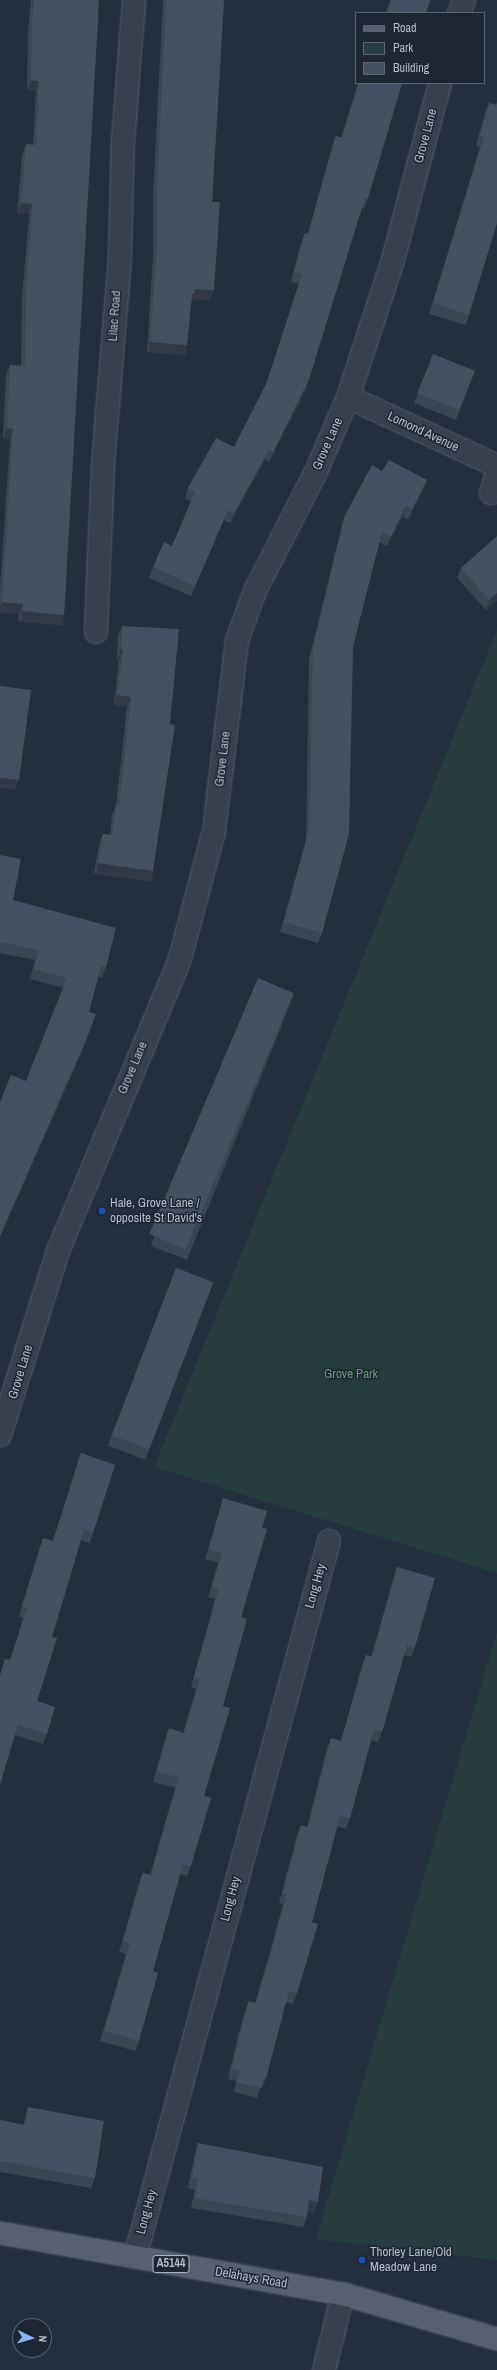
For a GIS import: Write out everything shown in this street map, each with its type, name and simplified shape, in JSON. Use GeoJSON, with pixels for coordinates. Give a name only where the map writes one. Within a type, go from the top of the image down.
{"type":"FeatureCollection","features":[{"type":"Feature","properties":{"kind":"main road","name":"Delahays Road"},"geometry":{"type":"LineString","coordinates":[[0,2233],[343,2294],[497,2339]]}},
{"type":"Feature","properties":{"kind":"street","name":"Lilac Road"},"geometry":{"type":"LineString","coordinates":[[96,632],[103,464],[120,255],[123,140],[134,0]]}},
{"type":"Feature","properties":{"kind":"street"},"geometry":{"type":"LineString","coordinates":[[459,12],[464,0]]}},
{"type":"Feature","properties":{"kind":"street","name":"Grove Lane"},"geometry":{"type":"LineString","coordinates":[[0,1435],[58,1251],[178,962],[214,832],[237,640],[255,591],[315,474],[348,397],[393,260],[440,84]]}},
{"type":"Feature","properties":{"kind":"street","name":"Lomond Avenue"},"geometry":{"type":"LineString","coordinates":[[348,397],[497,466]]}},
{"type":"Feature","properties":{"kind":"street","name":"Long Hey"},"geometry":{"type":"LineString","coordinates":[[135,2257],[329,1541]]}},
{"type":"Feature","properties":{"kind":"street"},"geometry":{"type":"LineString","coordinates":[[324,2370],[343,2294]]}},
{"type":"Feature","properties":{"kind":"green space","name":"Grove Park"},"geometry":{"type":"Polygon","coordinates":[[[497,630],[497,1573],[154,1467],[497,630]]]}},
{"type":"Feature","properties":{"kind":"green space"},"geometry":{"type":"Polygon","coordinates":[[[497,1632],[497,2260],[316,2239],[497,1632]]]}},
{"type":"Feature","properties":{"kind":"building"},"geometry":{"type":"Polygon","coordinates":[[[34,0],[99,0],[64,615],[22,611],[23,604],[2,602],[13,429],[7,428],[10,365],[25,366],[26,289],[32,204],[21,203],[26,144],[36,145],[39,81],[31,80],[34,0]]]}},
{"type":"Feature","properties":{"kind":"building"},"geometry":{"type":"Polygon","coordinates":[[[166,0],[224,0],[212,202],[220,202],[214,290],[195,289],[194,294],[192,294],[187,345],[150,342],[157,246],[157,186],[166,0]]]}},
{"type":"Feature","properties":{"kind":"building"},"geometry":{"type":"Polygon","coordinates":[[[391,0],[430,0],[426,12],[387,12],[391,0]]]}},
{"type":"Feature","properties":{"kind":"building"},"geometry":{"type":"Polygon","coordinates":[[[359,84],[402,84],[368,198],[365,197],[309,379],[273,452],[269,450],[234,513],[228,510],[195,586],[153,567],[164,542],[172,546],[195,492],[188,488],[216,438],[234,447],[267,382],[302,274],[294,272],[305,233],[308,234],[336,136],[342,138],[359,84]]]}},
{"type":"Feature","properties":{"kind":"building"},"geometry":{"type":"Polygon","coordinates":[[[497,102],[497,223],[469,315],[433,303],[484,137],[480,135],[489,103],[496,105],[497,102]]]}},
{"type":"Feature","properties":{"kind":"building"},"geometry":{"type":"Polygon","coordinates":[[[433,354],[475,371],[459,410],[417,393],[433,354]]]}},
{"type":"Feature","properties":{"kind":"building"},"geometry":{"type":"Polygon","coordinates":[[[389,460],[427,480],[412,509],[406,506],[391,536],[382,532],[353,646],[349,834],[322,933],[284,922],[309,830],[313,648],[345,515],[372,465],[382,471],[389,460]]]}},
{"type":"Feature","properties":{"kind":"building"},"geometry":{"type":"Polygon","coordinates":[[[497,536],[497,593],[489,600],[461,568],[497,536]]]}},
{"type":"Feature","properties":{"kind":"building"},"geometry":{"type":"Polygon","coordinates":[[[122,626],[179,629],[170,724],[175,725],[153,871],[98,863],[103,834],[112,835],[116,805],[119,805],[131,697],[117,695],[123,650],[121,649],[122,626]]]}},
{"type":"Feature","properties":{"kind":"building"},"geometry":{"type":"Polygon","coordinates":[[[0,686],[31,690],[19,780],[0,778],[0,686]]]}},
{"type":"Feature","properties":{"kind":"building"},"geometry":{"type":"Polygon","coordinates":[[[0,855],[21,859],[13,900],[116,928],[106,967],[101,966],[89,1012],[96,1014],[0,1236],[0,1102],[11,1075],[26,1081],[67,978],[34,969],[39,950],[0,942],[0,855]]]}},
{"type":"Feature","properties":{"kind":"building"},"geometry":{"type":"Polygon","coordinates":[[[258,978],[294,993],[185,1249],[149,1234],[258,978]]]}},
{"type":"Feature","properties":{"kind":"building"},"geometry":{"type":"Polygon","coordinates":[[[176,1268],[213,1282],[149,1449],[112,1435],[176,1268]]]}},
{"type":"Feature","properties":{"kind":"building"},"geometry":{"type":"Polygon","coordinates":[[[81,1453],[115,1465],[93,1533],[84,1529],[52,1637],[57,1638],[37,1701],[55,1707],[47,1734],[18,1725],[0,1784],[0,1677],[5,1659],[10,1660],[27,1608],[22,1606],[43,1538],[53,1541],[81,1453]]]}},
{"type":"Feature","properties":{"kind":"building"},"geometry":{"type":"Polygon","coordinates":[[[223,1498],[267,1511],[262,1528],[267,1529],[241,1617],[247,1619],[223,1706],[230,1708],[204,1796],[211,1798],[191,1866],[183,1864],[153,1971],[158,1973],[139,2041],[104,2031],[130,1944],[123,1941],[143,1873],[151,1875],[179,1777],[157,1772],[169,1728],[184,1733],[200,1679],[194,1677],[219,1589],[212,1587],[222,1553],[209,1549],[223,1498]]]}},
{"type":"Feature","properties":{"kind":"building"},"geometry":{"type":"Polygon","coordinates":[[[397,1567],[435,1578],[415,1647],[407,1645],[382,1732],[374,1729],[350,1818],[340,1816],[312,1922],[318,1924],[297,1993],[289,1991],[266,2078],[263,2078],[261,2088],[237,2082],[240,2071],[232,2069],[240,2034],[249,2001],[256,2003],[272,1949],[287,1894],[283,1893],[301,1825],[308,1827],[331,1738],[341,1741],[366,1655],[372,1657],[397,1567]]]}},
{"type":"Feature","properties":{"kind":"building"},"geometry":{"type":"Polygon","coordinates":[[[28,2107],[104,2121],[95,2178],[0,2161],[0,2120],[25,2125],[28,2107]]]}},
{"type":"Feature","properties":{"kind":"building"},"geometry":{"type":"Polygon","coordinates":[[[198,2143],[323,2167],[318,2202],[309,2200],[307,2217],[195,2198],[198,2179],[192,2178],[198,2143]]]}},
{"type":"Feature","properties":{"kind":"place","name":"Hale, Grove Lane / opposite St David's"},"geometry":{"type":"Point","coordinates":[102,1211]}},
{"type":"Feature","properties":{"kind":"place","name":"Thorley Lane/Old Meadow Lane"},"geometry":{"type":"Point","coordinates":[362,2260]}}]}
